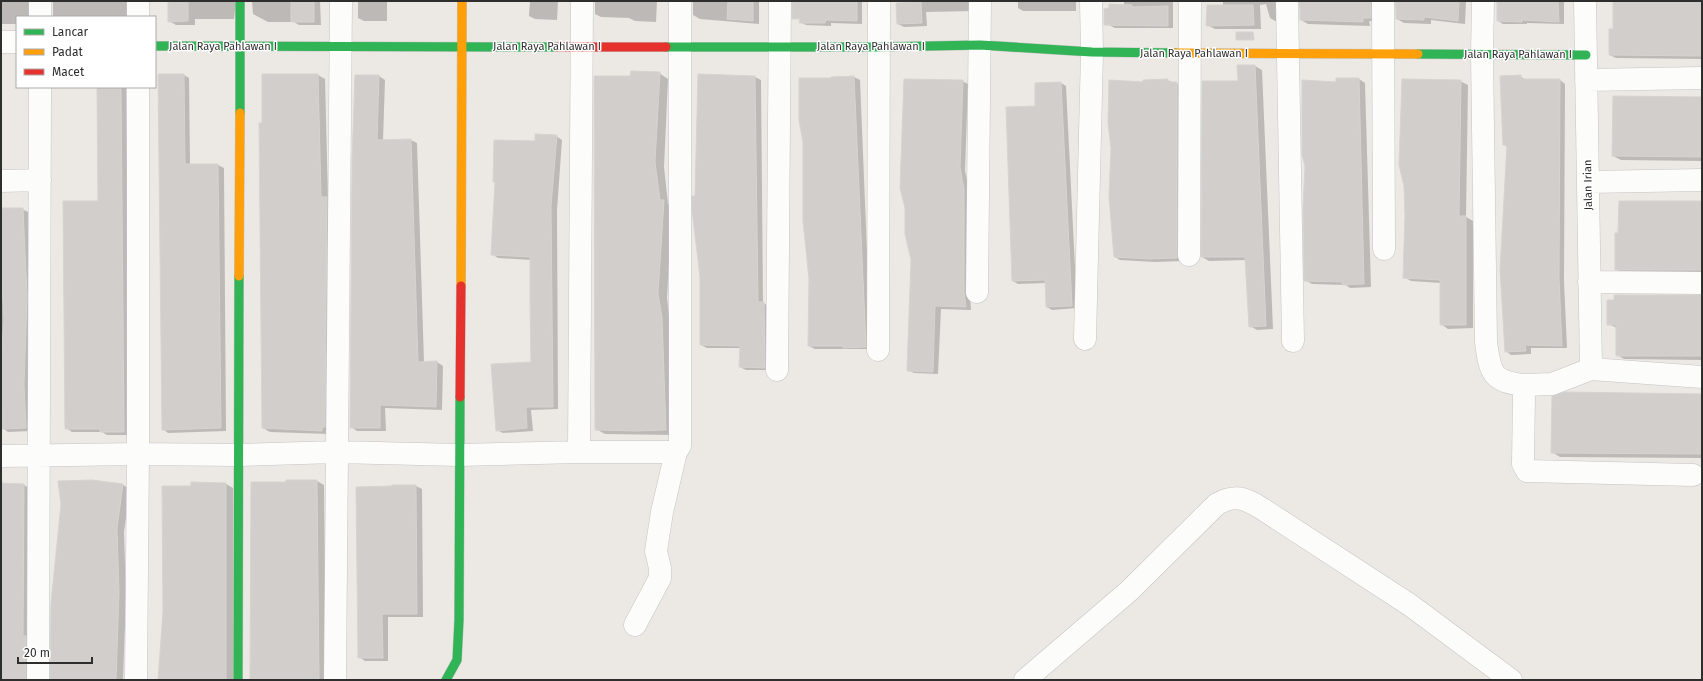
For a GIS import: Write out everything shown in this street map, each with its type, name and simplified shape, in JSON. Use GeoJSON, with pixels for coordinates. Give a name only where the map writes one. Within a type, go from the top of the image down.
{"type":"FeatureCollection","features":[{"type":"Feature","properties":{"kind":"street"},"geometry":{"type":"LineString","coordinates":[[40,1],[40,16]]}},
{"type":"Feature","properties":{"kind":"street"},"geometry":{"type":"LineString","coordinates":[[138,1],[138,16]]}},
{"type":"Feature","properties":{"kind":"street"},"geometry":{"type":"LineString","coordinates":[[238,680],[240,1]]}},
{"type":"Feature","properties":{"kind":"street"},"geometry":{"type":"LineString","coordinates":[[335,680],[341,1]]}},
{"type":"Feature","properties":{"kind":"street"},"geometry":{"type":"LineString","coordinates":[[446,680],[457,660],[459,620],[462,1]]}},
{"type":"Feature","properties":{"kind":"street"},"geometry":{"type":"LineString","coordinates":[[579,452],[582,1]]}},
{"type":"Feature","properties":{"kind":"street"},"geometry":{"type":"LineString","coordinates":[[635,625],[660,578],[660,568],[656,551],[662,512],[676,452],[680,446],[680,1]]}},
{"type":"Feature","properties":{"kind":"street"},"geometry":{"type":"LineString","coordinates":[[777,370],[780,1]]}},
{"type":"Feature","properties":{"kind":"street"},"geometry":{"type":"LineString","coordinates":[[878,350],[879,1]]}},
{"type":"Feature","properties":{"kind":"street"},"geometry":{"type":"LineString","coordinates":[[978,292],[980,1]]}},
{"type":"Feature","properties":{"kind":"street"},"geometry":{"type":"LineString","coordinates":[[1085,339],[1092,52],[1091,1]]}},
{"type":"Feature","properties":{"kind":"street"},"geometry":{"type":"LineString","coordinates":[[1189,255],[1190,1]]}},
{"type":"Feature","properties":{"kind":"street"},"geometry":{"type":"LineString","coordinates":[[1287,1],[1293,341]]}},
{"type":"Feature","properties":{"kind":"street"},"geometry":{"type":"LineString","coordinates":[[1384,1],[1382,54],[1384,249]]}},
{"type":"Feature","properties":{"kind":"street"},"geometry":{"type":"LineString","coordinates":[[1483,1],[1482,54],[1486,342],[1488,363],[1495,376],[1511,384],[1525,385],[1552,384],[1591,369],[1702,377]]}},
{"type":"Feature","properties":{"kind":"street","name":"Jalan Irian"},"geometry":{"type":"LineString","coordinates":[[1585,1],[1591,369]]}},
{"type":"Feature","properties":{"kind":"street"},"geometry":{"type":"LineString","coordinates":[[1,42],[16,42]]}},
{"type":"Feature","properties":{"kind":"street","name":"Jalan Raya Pahlawan I"},"geometry":{"type":"LineString","coordinates":[[156,46],[879,47],[980,44],[1092,52],[1586,55]]}},
{"type":"Feature","properties":{"kind":"street"},"geometry":{"type":"LineString","coordinates":[[1586,80],[1702,78]]}},
{"type":"Feature","properties":{"kind":"street"},"geometry":{"type":"LineString","coordinates":[[38,680],[40,88]]}},
{"type":"Feature","properties":{"kind":"street"},"geometry":{"type":"LineString","coordinates":[[136,680],[138,454],[138,88]]}},
{"type":"Feature","properties":{"kind":"street"},"geometry":{"type":"LineString","coordinates":[[1,181],[40,180]]}},
{"type":"Feature","properties":{"kind":"street"},"geometry":{"type":"LineString","coordinates":[[1588,182],[1702,180]]}},
{"type":"Feature","properties":{"kind":"street"},"geometry":{"type":"LineString","coordinates":[[1589,282],[1702,283]]}},
{"type":"Feature","properties":{"kind":"street"},"geometry":{"type":"LineString","coordinates":[[1525,385],[1523,464],[1527,471],[1693,474]]}},
{"type":"Feature","properties":{"kind":"street"},"geometry":{"type":"LineString","coordinates":[[1,456],[138,454],[238,455],[336,452],[460,455],[579,452],[676,452]]}},
{"type":"Feature","properties":{"kind":"street"},"geometry":{"type":"LineString","coordinates":[[1025,680],[1129,591],[1217,504],[1227,498],[1238,498],[1251,502],[1261,508],[1410,604],[1511,680]]}},
{"type":"Feature","properties":{"kind":"building"},"geometry":{"type":"Polygon","coordinates":[[[168,1],[188,1],[188,21],[168,22],[168,1]]]}},
{"type":"Feature","properties":{"kind":"building"},"geometry":{"type":"Polygon","coordinates":[[[291,1],[314,1],[314,22],[291,22],[291,1]]]}},
{"type":"Feature","properties":{"kind":"building"},"geometry":{"type":"Polygon","coordinates":[[[728,1],[753,1],[753,21],[727,19],[728,1]]]}},
{"type":"Feature","properties":{"kind":"building"},"geometry":{"type":"Polygon","coordinates":[[[792,1],[857,1],[857,21],[826,20],[825,23],[799,23],[800,19],[792,19],[792,1]]]}},
{"type":"Feature","properties":{"kind":"building"},"geometry":{"type":"Polygon","coordinates":[[[1300,1],[1371,1],[1371,18],[1363,18],[1363,22],[1300,20],[1300,1]]]}},
{"type":"Feature","properties":{"kind":"building"},"geometry":{"type":"Polygon","coordinates":[[[1396,1],[1459,1],[1458,21],[1424,17],[1424,20],[1396,19],[1396,1]]]}},
{"type":"Feature","properties":{"kind":"building"},"geometry":{"type":"Polygon","coordinates":[[[1497,1],[1558,1],[1559,22],[1522,20],[1522,22],[1497,21],[1497,1]]]}},
{"type":"Feature","properties":{"kind":"building"},"geometry":{"type":"Polygon","coordinates":[[[1613,1],[1702,1],[1702,56],[1609,55],[1609,29],[1613,29],[1613,1]]]}},
{"type":"Feature","properties":{"kind":"building"},"geometry":{"type":"Polygon","coordinates":[[[921,2],[922,23],[897,24],[896,3],[921,2]]]}},
{"type":"Feature","properties":{"kind":"building"},"geometry":{"type":"Polygon","coordinates":[[[1109,4],[1132,5],[1132,7],[1168,6],[1168,26],[1104,25],[1104,9],[1109,8],[1109,4]]]}},
{"type":"Feature","properties":{"kind":"building"},"geometry":{"type":"Polygon","coordinates":[[[1207,5],[1253,5],[1254,25],[1206,26],[1207,5]]]}},
{"type":"Feature","properties":{"kind":"building"},"geometry":{"type":"Polygon","coordinates":[[[1236,32],[1253,32],[1254,40],[1236,40],[1236,32]]]}},
{"type":"Feature","properties":{"kind":"building"},"geometry":{"type":"Polygon","coordinates":[[[1237,65],[1255,65],[1266,326],[1249,327],[1245,257],[1201,257],[1202,81],[1238,81],[1237,65]]]}},
{"type":"Feature","properties":{"kind":"building"},"geometry":{"type":"Polygon","coordinates":[[[631,71],[660,72],[655,162],[660,200],[664,200],[658,293],[662,318],[666,430],[595,430],[594,76],[630,76],[631,71]]]}},
{"type":"Feature","properties":{"kind":"building"},"geometry":{"type":"Polygon","coordinates":[[[158,74],[184,74],[185,164],[218,164],[221,428],[162,430],[158,74]]]}},
{"type":"Feature","properties":{"kind":"building"},"geometry":{"type":"Polygon","coordinates":[[[262,74],[318,74],[321,197],[327,197],[325,427],[322,427],[322,431],[262,428],[259,123],[262,123],[262,74]]]}},
{"type":"Feature","properties":{"kind":"building"},"geometry":{"type":"Polygon","coordinates":[[[698,74],[755,76],[758,302],[764,302],[765,368],[739,367],[740,346],[700,345],[700,277],[692,210],[692,196],[695,196],[698,74]]]}},
{"type":"Feature","properties":{"kind":"building"},"geometry":{"type":"Polygon","coordinates":[[[355,75],[379,75],[377,140],[411,139],[418,362],[437,361],[436,407],[380,405],[380,428],[350,428],[352,162],[355,75]]]}},
{"type":"Feature","properties":{"kind":"building"},"geometry":{"type":"Polygon","coordinates":[[[1521,75],[1521,79],[1560,79],[1559,278],[1562,346],[1525,345],[1526,351],[1505,352],[1500,269],[1507,145],[1503,145],[1500,76],[1521,75]]]}},
{"type":"Feature","properties":{"kind":"building"},"geometry":{"type":"Polygon","coordinates":[[[854,76],[866,347],[843,348],[843,346],[808,346],[809,279],[803,221],[803,143],[799,120],[799,78],[854,76]]]}},
{"type":"Feature","properties":{"kind":"building"},"geometry":{"type":"Polygon","coordinates":[[[1336,78],[1359,78],[1364,284],[1342,285],[1342,282],[1304,281],[1303,209],[1305,166],[1302,155],[1302,80],[1336,82],[1336,78]]]}},
{"type":"Feature","properties":{"kind":"building"},"geometry":{"type":"Polygon","coordinates":[[[904,79],[963,80],[960,167],[964,189],[964,292],[966,307],[935,306],[933,372],[907,371],[911,260],[905,234],[905,208],[900,188],[904,79]]]}},
{"type":"Feature","properties":{"kind":"building"},"geometry":{"type":"Polygon","coordinates":[[[1168,79],[1168,82],[1177,82],[1177,258],[1149,259],[1114,257],[1109,197],[1111,148],[1108,123],[1109,80],[1143,82],[1143,80],[1168,79]]]}},
{"type":"Feature","properties":{"kind":"building"},"geometry":{"type":"Polygon","coordinates":[[[1402,79],[1461,80],[1459,216],[1466,216],[1466,325],[1440,325],[1440,280],[1403,278],[1405,215],[1404,186],[1399,165],[1402,79]]]}},
{"type":"Feature","properties":{"kind":"building"},"geometry":{"type":"Polygon","coordinates":[[[1061,82],[1072,306],[1046,307],[1045,280],[1012,281],[1006,107],[1035,106],[1035,83],[1061,82]]]}},
{"type":"Feature","properties":{"kind":"building"},"geometry":{"type":"Polygon","coordinates":[[[97,88],[121,88],[124,432],[100,432],[100,429],[65,429],[63,201],[98,201],[97,88]]]}},
{"type":"Feature","properties":{"kind":"building"},"geometry":{"type":"Polygon","coordinates":[[[1613,96],[1702,97],[1702,157],[1612,156],[1613,96]]]}},
{"type":"Feature","properties":{"kind":"building"},"geometry":{"type":"Polygon","coordinates":[[[535,134],[557,135],[551,206],[553,407],[526,407],[527,428],[496,431],[491,364],[531,362],[530,257],[491,255],[495,182],[493,182],[494,140],[535,141],[535,134]]]}},
{"type":"Feature","properties":{"kind":"building"},"geometry":{"type":"Polygon","coordinates":[[[1619,201],[1702,201],[1702,270],[1615,270],[1615,233],[1618,233],[1619,201]]]}},
{"type":"Feature","properties":{"kind":"building"},"geometry":{"type":"Polygon","coordinates":[[[1,208],[23,208],[27,297],[24,385],[26,428],[2,429],[1,358],[4,320],[1,263],[1,208]]]}},
{"type":"Feature","properties":{"kind":"building"},"geometry":{"type":"Polygon","coordinates":[[[1614,295],[1702,295],[1702,356],[1616,356],[1616,325],[1607,325],[1607,300],[1614,300],[1614,295]]]}},
{"type":"Feature","properties":{"kind":"building"},"geometry":{"type":"Polygon","coordinates":[[[1565,392],[1702,394],[1702,454],[1551,453],[1552,396],[1565,392]]]}},
{"type":"Feature","properties":{"kind":"building"},"geometry":{"type":"Polygon","coordinates":[[[92,480],[123,484],[117,528],[119,592],[116,680],[50,680],[51,603],[61,504],[58,481],[92,480]]]}},
{"type":"Feature","properties":{"kind":"building"},"geometry":{"type":"Polygon","coordinates":[[[286,480],[317,480],[319,680],[250,680],[251,482],[286,482],[286,480]]]}},
{"type":"Feature","properties":{"kind":"building"},"geometry":{"type":"Polygon","coordinates":[[[191,482],[226,483],[226,680],[158,680],[163,612],[162,486],[191,486],[191,482]]]}},
{"type":"Feature","properties":{"kind":"building"},"geometry":{"type":"Polygon","coordinates":[[[1,483],[24,484],[23,636],[26,636],[26,680],[1,680],[1,483]]]}},
{"type":"Feature","properties":{"kind":"building"},"geometry":{"type":"Polygon","coordinates":[[[416,485],[417,614],[382,614],[383,658],[358,658],[356,487],[416,485]]]}},
{"type":"Feature","properties":{"kind":"traffic: fast"},"geometry":{"type":"LineString","coordinates":[[240,1],[240,113]]}},
{"type":"Feature","properties":{"kind":"traffic: fast"},"geometry":{"type":"LineString","coordinates":[[666,47],[879,47],[980,45],[1092,52],[1175,53]]}},
{"type":"Feature","properties":{"kind":"traffic: fast"},"geometry":{"type":"LineString","coordinates":[[156,46],[557,47]]}},
{"type":"Feature","properties":{"kind":"traffic: fast"},"geometry":{"type":"LineString","coordinates":[[1418,54],[1586,55]]}},
{"type":"Feature","properties":{"kind":"traffic: fast"},"geometry":{"type":"LineString","coordinates":[[238,680],[239,276]]}},
{"type":"Feature","properties":{"kind":"traffic: fast"},"geometry":{"type":"LineString","coordinates":[[446,680],[457,660],[459,620],[460,397]]}},
{"type":"Feature","properties":{"kind":"traffic: slow"},"geometry":{"type":"LineString","coordinates":[[461,286],[462,1]]}},
{"type":"Feature","properties":{"kind":"traffic: slow"},"geometry":{"type":"LineString","coordinates":[[1175,53],[1418,54]]}},
{"type":"Feature","properties":{"kind":"traffic: slow"},"geometry":{"type":"LineString","coordinates":[[239,276],[240,113]]}},
{"type":"Feature","properties":{"kind":"traffic: jam"},"geometry":{"type":"LineString","coordinates":[[557,47],[666,47]]}},
{"type":"Feature","properties":{"kind":"traffic: jam"},"geometry":{"type":"LineString","coordinates":[[460,397],[461,286]]}}]}
